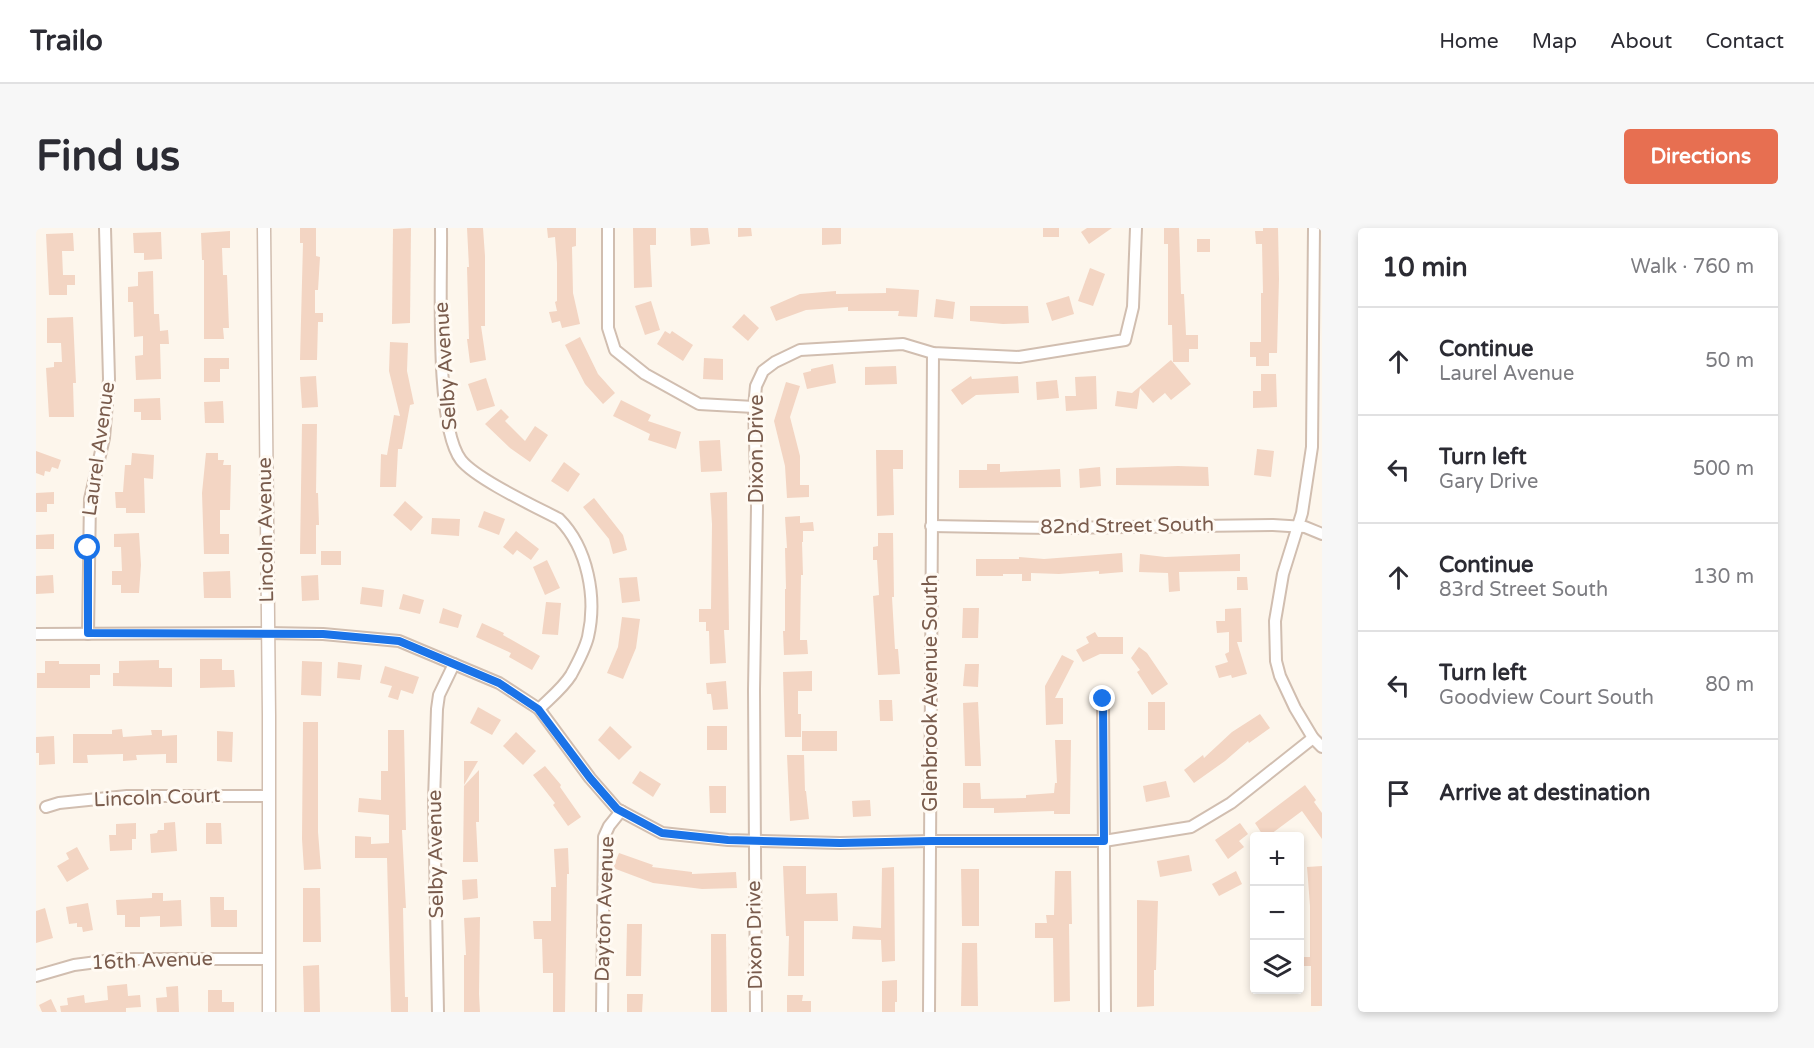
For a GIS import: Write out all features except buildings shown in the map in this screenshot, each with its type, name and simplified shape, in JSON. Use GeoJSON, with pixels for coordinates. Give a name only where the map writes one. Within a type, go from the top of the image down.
{"type":"FeatureCollection","features":[{"type":"Feature","properties":{"kind":"street","name":"Laurel Avenue"},"geometry":{"type":"LineString","coordinates":[[88,633],[90,499],[104,438],[109,379],[105,228]]}},
{"type":"Feature","properties":{"kind":"street","name":"Lincoln Avenue"},"geometry":{"type":"LineString","coordinates":[[264,228],[269,1012]]}},
{"type":"Feature","properties":{"kind":"street","name":"Selby Avenue"},"geometry":{"type":"LineString","coordinates":[[441,228],[442,356],[446,414],[454,448],[462,461],[477,474],[559,519],[568,528],[582,552],[590,590],[591,615],[588,639],[570,677],[538,709]]}},
{"type":"Feature","properties":{"kind":"street"},"geometry":{"type":"LineString","coordinates":[[608,228],[608,328],[615,350],[645,374],[699,404],[754,407]]}},
{"type":"Feature","properties":{"kind":"street","name":"Dixon Drive"},"geometry":{"type":"LineString","coordinates":[[756,1012],[754,690],[757,507],[754,407],[756,386],[764,371],[775,362],[800,350],[903,344],[933,353],[1019,357],[1125,340],[1133,307],[1136,228]]}},
{"type":"Feature","properties":{"kind":"street"},"geometry":{"type":"LineString","coordinates":[[1314,228],[1312,447],[1302,513],[1283,574],[1277,606],[1276,661],[1280,676],[1295,708],[1313,738],[1322,747]]}},
{"type":"Feature","properties":{"kind":"street","name":"Glenbrook Avenue South"},"geometry":{"type":"LineString","coordinates":[[929,1012],[933,353]]}},
{"type":"Feature","properties":{"kind":"street","name":"82nd Street South"},"geometry":{"type":"LineString","coordinates":[[931,526],[1053,528],[1274,525],[1305,527],[1322,534]]}},
{"type":"Feature","properties":{"kind":"street"},"geometry":{"type":"LineString","coordinates":[[36,634],[323,634],[399,641],[499,683],[538,709],[590,778],[621,812],[662,833],[728,840],[1104,841],[1191,826],[1231,802],[1313,738]]}},
{"type":"Feature","properties":{"kind":"street","name":"Selby Avenue"},"geometry":{"type":"LineString","coordinates":[[438,1012],[434,800],[437,709],[439,695],[454,664]]}},
{"type":"Feature","properties":{"kind":"street"},"geometry":{"type":"LineString","coordinates":[[1103,699],[1105,1012]]}},
{"type":"Feature","properties":{"kind":"street","name":"Lincoln Court"},"geometry":{"type":"LineString","coordinates":[[46,807],[58,803],[127,796],[269,796]]}},
{"type":"Feature","properties":{"kind":"street","name":"Dayton Avenue"},"geometry":{"type":"LineString","coordinates":[[602,1012],[604,837],[609,826],[621,812]]}},
{"type":"Feature","properties":{"kind":"street","name":"16th Avenue"},"geometry":{"type":"LineString","coordinates":[[36,976],[74,965],[120,958],[269,959]]}},
{"type":"Feature","properties":{"kind":"route"},"geometry":{"type":"LineString","coordinates":[[88,548],[88,633],[323,634],[399,641],[499,683],[538,709],[590,778],[617,809],[662,833],[728,840],[840,843],[1104,841],[1103,699]]}}]}
